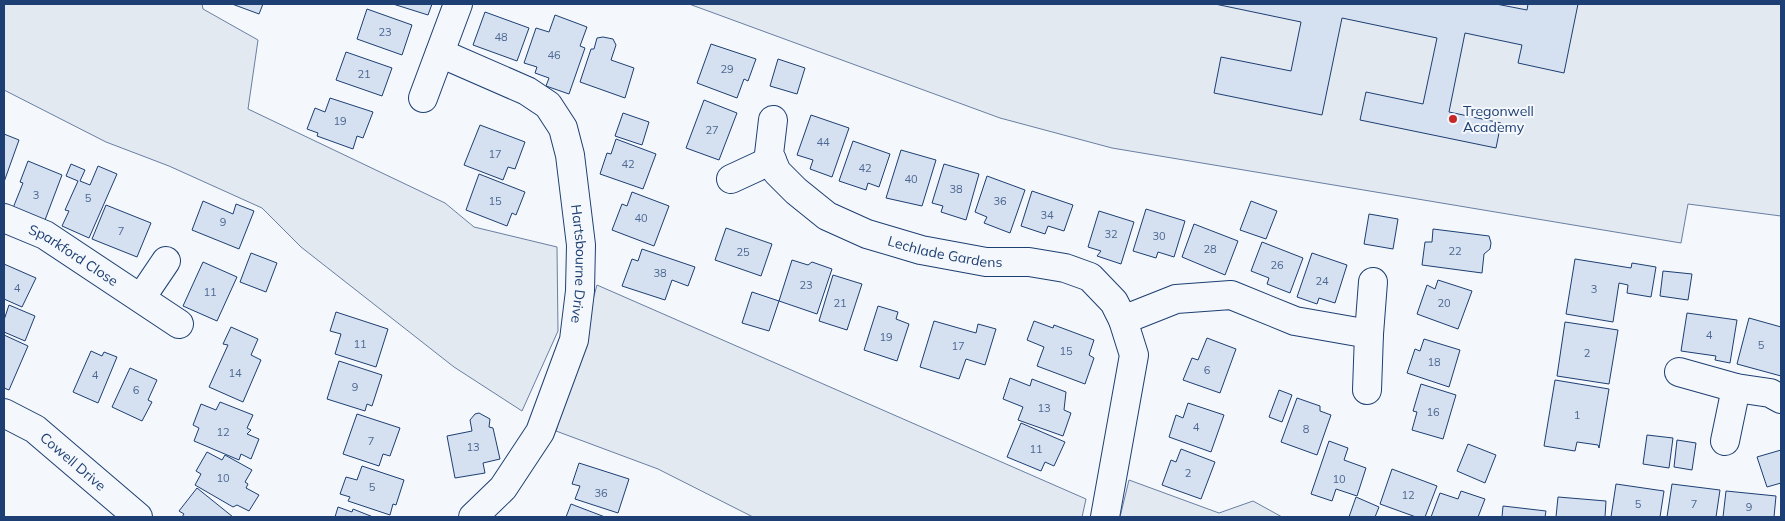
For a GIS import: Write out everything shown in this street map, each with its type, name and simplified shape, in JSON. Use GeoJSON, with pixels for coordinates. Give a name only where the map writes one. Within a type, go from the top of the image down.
{"type":"FeatureCollection","features":[{"type":"Feature","properties":{"kind":"street"},"geometry":{"type":"LineString","coordinates":[[424,98],[458,4]]}},
{"type":"Feature","properties":{"kind":"street","name":"Hartsbourne Drive"},"geometry":{"type":"LineString","coordinates":[[440,53],[527,91],[548,105],[563,128],[570,155],[580,245],[580,291],[574,340],[540,432],[503,488],[473,517]]}},
{"type":"Feature","properties":{"kind":"street"},"geometry":{"type":"LineString","coordinates":[[731,179],[772,160],[769,154],[774,120]]}},
{"type":"Feature","properties":{"kind":"street","name":"Lechlade Gardens"},"geometry":{"type":"LineString","coordinates":[[772,160],[777,172],[796,191],[827,216],[867,234],[921,250],[986,262],[1029,262],[1065,268],[1090,278],[1114,302],[1123,320],[1134,355],[1105,517]]}},
{"type":"Feature","properties":{"kind":"street","name":"Sparkford Close"},"geometry":{"type":"LineString","coordinates":[[4,218],[46,236],[179,324]]}},
{"type":"Feature","properties":{"kind":"street"},"geometry":{"type":"LineString","coordinates":[[140,298],[166,261]]}},
{"type":"Feature","properties":{"kind":"street"},"geometry":{"type":"LineString","coordinates":[[1367,390],[1373,282]]}},
{"type":"Feature","properties":{"kind":"street"},"geometry":{"type":"LineString","coordinates":[[1123,320],[1176,299],[1231,295],[1295,321],[1369,334]]}},
{"type":"Feature","properties":{"kind":"street"},"geometry":{"type":"LineString","coordinates":[[1679,372],[1736,388],[1770,393],[1781,399]]}},
{"type":"Feature","properties":{"kind":"street"},"geometry":{"type":"LineString","coordinates":[[1725,441],[1736,388]]}},
{"type":"Feature","properties":{"kind":"street","name":"Cowell Drive"},"geometry":{"type":"LineString","coordinates":[[4,413],[35,430],[138,517]]}},
{"type":"Feature","properties":{"kind":"shaded area"},"geometry":{"type":"Polygon","coordinates":[[[4,4],[202,4],[203,9],[258,40],[248,109],[445,203],[474,227],[557,247],[558,331],[522,411],[454,367],[301,247],[262,208],[169,166],[106,142],[4,90],[4,4]]]}},
{"type":"Feature","properties":{"kind":"shaded area","name":"Tregonwell Academy"},"geometry":{"type":"Polygon","coordinates":[[[689,4],[1781,4],[1781,216],[1688,204],[1681,243],[1112,148],[1000,118],[689,4]]]}},
{"type":"Feature","properties":{"kind":"shaded area"},"geometry":{"type":"Polygon","coordinates":[[[597,285],[1086,499],[1082,517],[753,517],[658,469],[556,431],[597,285]]]}},
{"type":"Feature","properties":{"kind":"shaded area"},"geometry":{"type":"Polygon","coordinates":[[[1129,480],[1219,513],[1253,501],[1282,517],[1120,517],[1129,480]]]}},
{"type":"Feature","properties":{"kind":"building"},"geometry":{"type":"Polygon","coordinates":[[[232,4],[263,4],[259,14],[232,4]]]}},
{"type":"Feature","properties":{"kind":"building"},"geometry":{"type":"Polygon","coordinates":[[[393,4],[432,4],[428,15],[393,4]]]}},
{"type":"Feature","properties":{"kind":"building"},"geometry":{"type":"Polygon","coordinates":[[[1215,4],[1496,4],[1527,10],[1528,4],[1578,4],[1564,73],[1518,63],[1522,45],[1465,33],[1449,112],[1501,123],[1496,148],[1360,120],[1366,92],[1423,104],[1437,38],[1342,18],[1322,115],[1214,93],[1221,57],[1291,71],[1301,22],[1215,4]]]}},
{"type":"Feature","properties":{"kind":"building"},"geometry":{"type":"Polygon","coordinates":[[[367,9],[412,25],[402,55],[357,39],[367,9]]]}},
{"type":"Feature","properties":{"kind":"building"},"geometry":{"type":"Polygon","coordinates":[[[485,12],[529,28],[517,61],[473,45],[485,12]]]}},
{"type":"Feature","properties":{"kind":"building"},"geometry":{"type":"Polygon","coordinates":[[[555,15],[587,27],[580,46],[585,48],[569,94],[546,86],[549,78],[535,73],[537,67],[524,63],[536,28],[549,32],[555,15]]]}},
{"type":"Feature","properties":{"kind":"building"},"geometry":{"type":"Polygon","coordinates":[[[597,38],[613,39],[616,45],[611,60],[634,68],[625,98],[580,82],[591,49],[594,49],[597,38]]]}},
{"type":"Feature","properties":{"kind":"building"},"geometry":{"type":"Polygon","coordinates":[[[711,44],[756,59],[748,81],[744,79],[737,98],[697,83],[711,44]]]}},
{"type":"Feature","properties":{"kind":"building"},"geometry":{"type":"Polygon","coordinates":[[[346,52],[392,68],[382,96],[336,80],[346,52]]]}},
{"type":"Feature","properties":{"kind":"building"},"geometry":{"type":"Polygon","coordinates":[[[778,59],[805,68],[797,94],[770,86],[778,59]]]}},
{"type":"Feature","properties":{"kind":"building"},"geometry":{"type":"Polygon","coordinates":[[[330,98],[373,112],[363,138],[357,136],[353,149],[317,136],[318,133],[307,129],[315,108],[325,112],[330,98]]]}},
{"type":"Feature","properties":{"kind":"building"},"geometry":{"type":"Polygon","coordinates":[[[704,100],[737,113],[719,160],[686,148],[704,100]]]}},
{"type":"Feature","properties":{"kind":"building"},"geometry":{"type":"Polygon","coordinates":[[[623,113],[649,122],[642,145],[615,136],[623,113]]]}},
{"type":"Feature","properties":{"kind":"building"},"geometry":{"type":"Polygon","coordinates":[[[811,115],[849,128],[832,177],[810,169],[813,160],[797,155],[811,115]]]}},
{"type":"Feature","properties":{"kind":"building"},"geometry":{"type":"Polygon","coordinates":[[[480,125],[525,142],[515,169],[508,167],[503,180],[464,165],[480,125]]]}},
{"type":"Feature","properties":{"kind":"building"},"geometry":{"type":"Polygon","coordinates":[[[4,134],[19,140],[4,182],[4,134]]]}},
{"type":"Feature","properties":{"kind":"building"},"geometry":{"type":"Polygon","coordinates":[[[616,139],[656,154],[643,189],[600,174],[607,153],[611,154],[616,139]]]}},
{"type":"Feature","properties":{"kind":"building"},"geometry":{"type":"Polygon","coordinates":[[[853,141],[890,154],[879,187],[868,183],[866,190],[839,181],[853,141]]]}},
{"type":"Feature","properties":{"kind":"building"},"geometry":{"type":"Polygon","coordinates":[[[901,150],[936,160],[922,206],[886,198],[901,150]]]}},
{"type":"Feature","properties":{"kind":"building"},"geometry":{"type":"Polygon","coordinates":[[[28,161],[62,175],[45,220],[13,208],[23,183],[20,182],[28,161]]]}},
{"type":"Feature","properties":{"kind":"building"},"geometry":{"type":"Polygon","coordinates":[[[71,164],[85,170],[80,181],[90,185],[98,166],[117,174],[89,238],[62,226],[69,211],[65,210],[78,181],[66,176],[71,164]]]}},
{"type":"Feature","properties":{"kind":"building"},"geometry":{"type":"Polygon","coordinates":[[[944,164],[979,174],[966,220],[941,212],[943,206],[932,203],[944,164]]]}},
{"type":"Feature","properties":{"kind":"building"},"geometry":{"type":"Polygon","coordinates":[[[479,174],[525,192],[516,215],[512,213],[507,226],[466,210],[479,174]]]}},
{"type":"Feature","properties":{"kind":"building"},"geometry":{"type":"Polygon","coordinates":[[[987,176],[1025,190],[1010,233],[984,223],[987,217],[975,212],[987,176]]]}},
{"type":"Feature","properties":{"kind":"building"},"geometry":{"type":"Polygon","coordinates":[[[1032,191],[1073,205],[1064,231],[1048,226],[1045,234],[1021,226],[1032,191]]]}},
{"type":"Feature","properties":{"kind":"building"},"geometry":{"type":"Polygon","coordinates":[[[632,192],[669,206],[654,246],[612,230],[622,204],[627,206],[632,192]]]}},
{"type":"Feature","properties":{"kind":"building"},"geometry":{"type":"Polygon","coordinates":[[[203,201],[233,214],[236,204],[254,211],[239,249],[192,230],[203,201]]]}},
{"type":"Feature","properties":{"kind":"building"},"geometry":{"type":"Polygon","coordinates":[[[1251,201],[1277,211],[1266,239],[1240,230],[1251,201]]]}},
{"type":"Feature","properties":{"kind":"building"},"geometry":{"type":"Polygon","coordinates":[[[106,205],[151,223],[137,257],[92,239],[106,205]]]}},
{"type":"Feature","properties":{"kind":"building"},"geometry":{"type":"Polygon","coordinates":[[[1146,209],[1185,221],[1174,257],[1158,252],[1156,258],[1133,251],[1146,209]]]}},
{"type":"Feature","properties":{"kind":"building"},"geometry":{"type":"Polygon","coordinates":[[[1099,211],[1134,222],[1121,264],[1097,256],[1101,251],[1088,247],[1099,211]]]}},
{"type":"Feature","properties":{"kind":"building"},"geometry":{"type":"Polygon","coordinates":[[[1369,214],[1398,219],[1393,249],[1364,244],[1369,214]]]}},
{"type":"Feature","properties":{"kind":"building"},"geometry":{"type":"Polygon","coordinates":[[[1194,224],[1238,241],[1225,275],[1182,257],[1194,224]]]}},
{"type":"Feature","properties":{"kind":"building"},"geometry":{"type":"Polygon","coordinates":[[[726,228],[772,244],[761,276],[715,260],[726,228]]]}},
{"type":"Feature","properties":{"kind":"building"},"geometry":{"type":"Polygon","coordinates":[[[1433,229],[1489,236],[1490,249],[1484,254],[1482,273],[1422,265],[1425,242],[1432,242],[1433,229]]]}},
{"type":"Feature","properties":{"kind":"building"},"geometry":{"type":"Polygon","coordinates":[[[1262,242],[1303,258],[1290,293],[1267,284],[1269,278],[1251,271],[1262,242]]]}},
{"type":"Feature","properties":{"kind":"building"},"geometry":{"type":"Polygon","coordinates":[[[642,249],[695,267],[688,286],[672,280],[665,300],[622,286],[632,259],[638,261],[642,249]]]}},
{"type":"Feature","properties":{"kind":"building"},"geometry":{"type":"Polygon","coordinates":[[[251,253],[277,263],[266,292],[240,282],[251,253]]]}},
{"type":"Feature","properties":{"kind":"building"},"geometry":{"type":"Polygon","coordinates":[[[1312,253],[1347,265],[1335,303],[1319,298],[1317,304],[1297,297],[1312,253]]]}},
{"type":"Feature","properties":{"kind":"building"},"geometry":{"type":"Polygon","coordinates":[[[1575,259],[1631,268],[1632,263],[1656,267],[1651,297],[1627,293],[1628,285],[1619,283],[1613,322],[1566,314],[1575,259]]]}},
{"type":"Feature","properties":{"kind":"building"},"geometry":{"type":"Polygon","coordinates":[[[792,260],[808,265],[812,262],[832,269],[817,314],[779,301],[792,260]]]}},
{"type":"Feature","properties":{"kind":"building"},"geometry":{"type":"Polygon","coordinates":[[[203,262],[237,277],[217,321],[183,306],[203,262]]]}},
{"type":"Feature","properties":{"kind":"building"},"geometry":{"type":"Polygon","coordinates":[[[4,264],[36,278],[22,307],[4,299],[4,264]]]}},
{"type":"Feature","properties":{"kind":"building"},"geometry":{"type":"Polygon","coordinates":[[[1663,271],[1692,274],[1688,300],[1660,296],[1663,271]]]}},
{"type":"Feature","properties":{"kind":"building"},"geometry":{"type":"Polygon","coordinates":[[[833,275],[862,284],[847,330],[819,321],[833,275]]]}},
{"type":"Feature","properties":{"kind":"building"},"geometry":{"type":"Polygon","coordinates":[[[1438,280],[1472,291],[1458,329],[1417,314],[1427,285],[1435,289],[1438,280]]]}},
{"type":"Feature","properties":{"kind":"building"},"geometry":{"type":"Polygon","coordinates":[[[752,292],[779,301],[769,331],[742,323],[752,292]]]}},
{"type":"Feature","properties":{"kind":"building"},"geometry":{"type":"Polygon","coordinates":[[[9,305],[35,316],[25,341],[4,332],[4,320],[9,305]]]}},
{"type":"Feature","properties":{"kind":"building"},"geometry":{"type":"Polygon","coordinates":[[[878,306],[898,312],[896,319],[909,324],[897,361],[864,350],[878,306]]]}},
{"type":"Feature","properties":{"kind":"building"},"geometry":{"type":"Polygon","coordinates":[[[336,312],[388,329],[376,367],[335,354],[341,334],[330,331],[336,312]]]}},
{"type":"Feature","properties":{"kind":"building"},"geometry":{"type":"Polygon","coordinates":[[[1687,313],[1737,320],[1730,363],[1715,360],[1716,356],[1681,351],[1687,313]]]}},
{"type":"Feature","properties":{"kind":"building"},"geometry":{"type":"Polygon","coordinates":[[[1749,318],[1781,327],[1781,376],[1737,364],[1749,318]]]}},
{"type":"Feature","properties":{"kind":"building"},"geometry":{"type":"Polygon","coordinates":[[[934,321],[976,333],[978,324],[996,329],[985,365],[966,359],[959,379],[920,367],[934,321]]]}},
{"type":"Feature","properties":{"kind":"building"},"geometry":{"type":"Polygon","coordinates":[[[1034,321],[1053,328],[1054,325],[1094,340],[1089,355],[1094,358],[1085,384],[1037,366],[1044,347],[1027,340],[1034,321]]]}},
{"type":"Feature","properties":{"kind":"building"},"geometry":{"type":"Polygon","coordinates":[[[1565,322],[1618,330],[1609,384],[1557,376],[1565,322]]]}},
{"type":"Feature","properties":{"kind":"building"},"geometry":{"type":"Polygon","coordinates":[[[231,327],[258,339],[251,355],[261,360],[243,402],[209,387],[228,345],[223,344],[231,327]]]}},
{"type":"Feature","properties":{"kind":"building"},"geometry":{"type":"Polygon","coordinates":[[[4,335],[28,346],[9,390],[4,388],[4,335]]]}},
{"type":"Feature","properties":{"kind":"building"},"geometry":{"type":"Polygon","coordinates":[[[1207,338],[1236,349],[1220,393],[1183,380],[1192,358],[1198,360],[1207,338]]]}},
{"type":"Feature","properties":{"kind":"building"},"geometry":{"type":"Polygon","coordinates":[[[1424,339],[1460,350],[1449,387],[1407,373],[1415,349],[1420,351],[1424,339]]]}},
{"type":"Feature","properties":{"kind":"building"},"geometry":{"type":"Polygon","coordinates":[[[91,351],[102,356],[104,352],[117,357],[98,403],[73,392],[91,351]]]}},
{"type":"Feature","properties":{"kind":"building"},"geometry":{"type":"Polygon","coordinates":[[[339,361],[382,375],[372,406],[367,404],[365,411],[327,399],[339,361]]]}},
{"type":"Feature","properties":{"kind":"building"},"geometry":{"type":"Polygon","coordinates":[[[130,368],[157,380],[148,400],[152,402],[142,421],[112,407],[130,368]]]}},
{"type":"Feature","properties":{"kind":"building"},"geometry":{"type":"Polygon","coordinates":[[[1010,378],[1030,386],[1032,379],[1066,392],[1064,410],[1071,413],[1063,436],[1018,420],[1023,407],[1003,399],[1010,378]]]}},
{"type":"Feature","properties":{"kind":"building"},"geometry":{"type":"Polygon","coordinates":[[[1555,380],[1609,389],[1599,448],[1598,445],[1577,442],[1575,451],[1544,446],[1555,380]]]}},
{"type":"Feature","properties":{"kind":"building"},"geometry":{"type":"Polygon","coordinates":[[[1421,384],[1456,395],[1443,439],[1412,430],[1417,412],[1413,411],[1421,384]]]}},
{"type":"Feature","properties":{"kind":"building"},"geometry":{"type":"Polygon","coordinates":[[[1279,390],[1292,395],[1282,422],[1269,417],[1279,390]]]}},
{"type":"Feature","properties":{"kind":"building"},"geometry":{"type":"Polygon","coordinates":[[[1297,398],[1320,406],[1320,411],[1331,415],[1317,455],[1281,442],[1297,398]]]}},
{"type":"Feature","properties":{"kind":"building"},"geometry":{"type":"Polygon","coordinates":[[[220,402],[253,415],[247,428],[251,430],[247,434],[259,439],[251,459],[241,454],[239,460],[194,441],[199,428],[193,425],[201,404],[216,410],[220,402]]]}},
{"type":"Feature","properties":{"kind":"building"},"geometry":{"type":"Polygon","coordinates":[[[1188,403],[1224,415],[1211,452],[1169,437],[1176,415],[1183,418],[1188,403]]]}},
{"type":"Feature","properties":{"kind":"building"},"geometry":{"type":"Polygon","coordinates":[[[479,413],[490,419],[489,427],[493,428],[500,459],[483,463],[485,473],[455,478],[447,436],[472,431],[470,420],[475,414],[479,413]]]}},
{"type":"Feature","properties":{"kind":"building"},"geometry":{"type":"Polygon","coordinates":[[[357,414],[400,428],[390,456],[383,454],[379,466],[343,454],[357,414]]]}},
{"type":"Feature","properties":{"kind":"building"},"geometry":{"type":"Polygon","coordinates":[[[1021,423],[1065,442],[1054,466],[1045,462],[1041,471],[1007,457],[1021,423]]]}},
{"type":"Feature","properties":{"kind":"building"},"geometry":{"type":"Polygon","coordinates":[[[1647,435],[1673,438],[1669,468],[1643,464],[1647,435]]]}},
{"type":"Feature","properties":{"kind":"building"},"geometry":{"type":"Polygon","coordinates":[[[1677,440],[1696,443],[1692,470],[1674,467],[1677,440]]]}},
{"type":"Feature","properties":{"kind":"building"},"geometry":{"type":"Polygon","coordinates":[[[1329,441],[1348,448],[1344,460],[1366,468],[1357,496],[1336,489],[1332,501],[1311,494],[1329,441]]]}},
{"type":"Feature","properties":{"kind":"building"},"geometry":{"type":"Polygon","coordinates":[[[1468,444],[1496,455],[1485,483],[1457,471],[1468,444]]]}},
{"type":"Feature","properties":{"kind":"building"},"geometry":{"type":"Polygon","coordinates":[[[1181,449],[1215,462],[1201,499],[1162,485],[1171,460],[1176,462],[1181,449]]]}},
{"type":"Feature","properties":{"kind":"building"},"geometry":{"type":"Polygon","coordinates":[[[1781,450],[1781,483],[1767,487],[1757,457],[1781,450]]]}},
{"type":"Feature","properties":{"kind":"building"},"geometry":{"type":"Polygon","coordinates":[[[207,452],[222,460],[225,455],[252,470],[245,482],[248,484],[246,488],[259,495],[249,511],[237,505],[233,507],[195,485],[201,474],[196,471],[207,452]]]}},
{"type":"Feature","properties":{"kind":"building"},"geometry":{"type":"Polygon","coordinates":[[[579,463],[629,479],[618,513],[575,499],[580,486],[572,484],[579,463]]]}},
{"type":"Feature","properties":{"kind":"building"},"geometry":{"type":"Polygon","coordinates":[[[362,466],[404,480],[396,505],[393,504],[390,515],[348,501],[350,497],[340,494],[346,477],[357,480],[362,466]]]}},
{"type":"Feature","properties":{"kind":"building"},"geometry":{"type":"Polygon","coordinates":[[[1392,469],[1437,486],[1425,517],[1416,517],[1380,504],[1392,469]]]}},
{"type":"Feature","properties":{"kind":"building"},"geometry":{"type":"Polygon","coordinates":[[[1616,484],[1664,491],[1660,517],[1611,517],[1616,484]]]}},
{"type":"Feature","properties":{"kind":"building"},"geometry":{"type":"Polygon","coordinates":[[[1672,484],[1720,490],[1716,517],[1667,517],[1672,484]]]}},
{"type":"Feature","properties":{"kind":"building"},"geometry":{"type":"Polygon","coordinates":[[[197,488],[233,517],[182,517],[184,514],[179,511],[197,488]]]}},
{"type":"Feature","properties":{"kind":"building"},"geometry":{"type":"Polygon","coordinates":[[[1461,491],[1485,499],[1478,517],[1431,517],[1440,493],[1458,499],[1461,491]]]}},
{"type":"Feature","properties":{"kind":"building"},"geometry":{"type":"Polygon","coordinates":[[[1726,491],[1776,496],[1774,517],[1723,517],[1726,491]]]}},
{"type":"Feature","properties":{"kind":"building"},"geometry":{"type":"Polygon","coordinates":[[[1356,497],[1379,507],[1375,517],[1349,517],[1356,497]]]}},
{"type":"Feature","properties":{"kind":"building"},"geometry":{"type":"Polygon","coordinates":[[[1558,497],[1606,501],[1605,517],[1556,517],[1558,497]]]}},
{"type":"Feature","properties":{"kind":"building"},"geometry":{"type":"Polygon","coordinates":[[[571,504],[605,517],[566,517],[571,504]]]}},
{"type":"Feature","properties":{"kind":"building"},"geometry":{"type":"Polygon","coordinates":[[[1503,506],[1546,511],[1545,517],[1502,517],[1503,506]]]}},
{"type":"Feature","properties":{"kind":"building"},"geometry":{"type":"Polygon","coordinates":[[[338,507],[352,512],[353,509],[373,517],[335,517],[338,507]]]}},
{"type":"Feature","properties":{"kind":"place","name":"Tregonwell Academy"},"geometry":{"type":"Point","coordinates":[1453,119]}}]}
